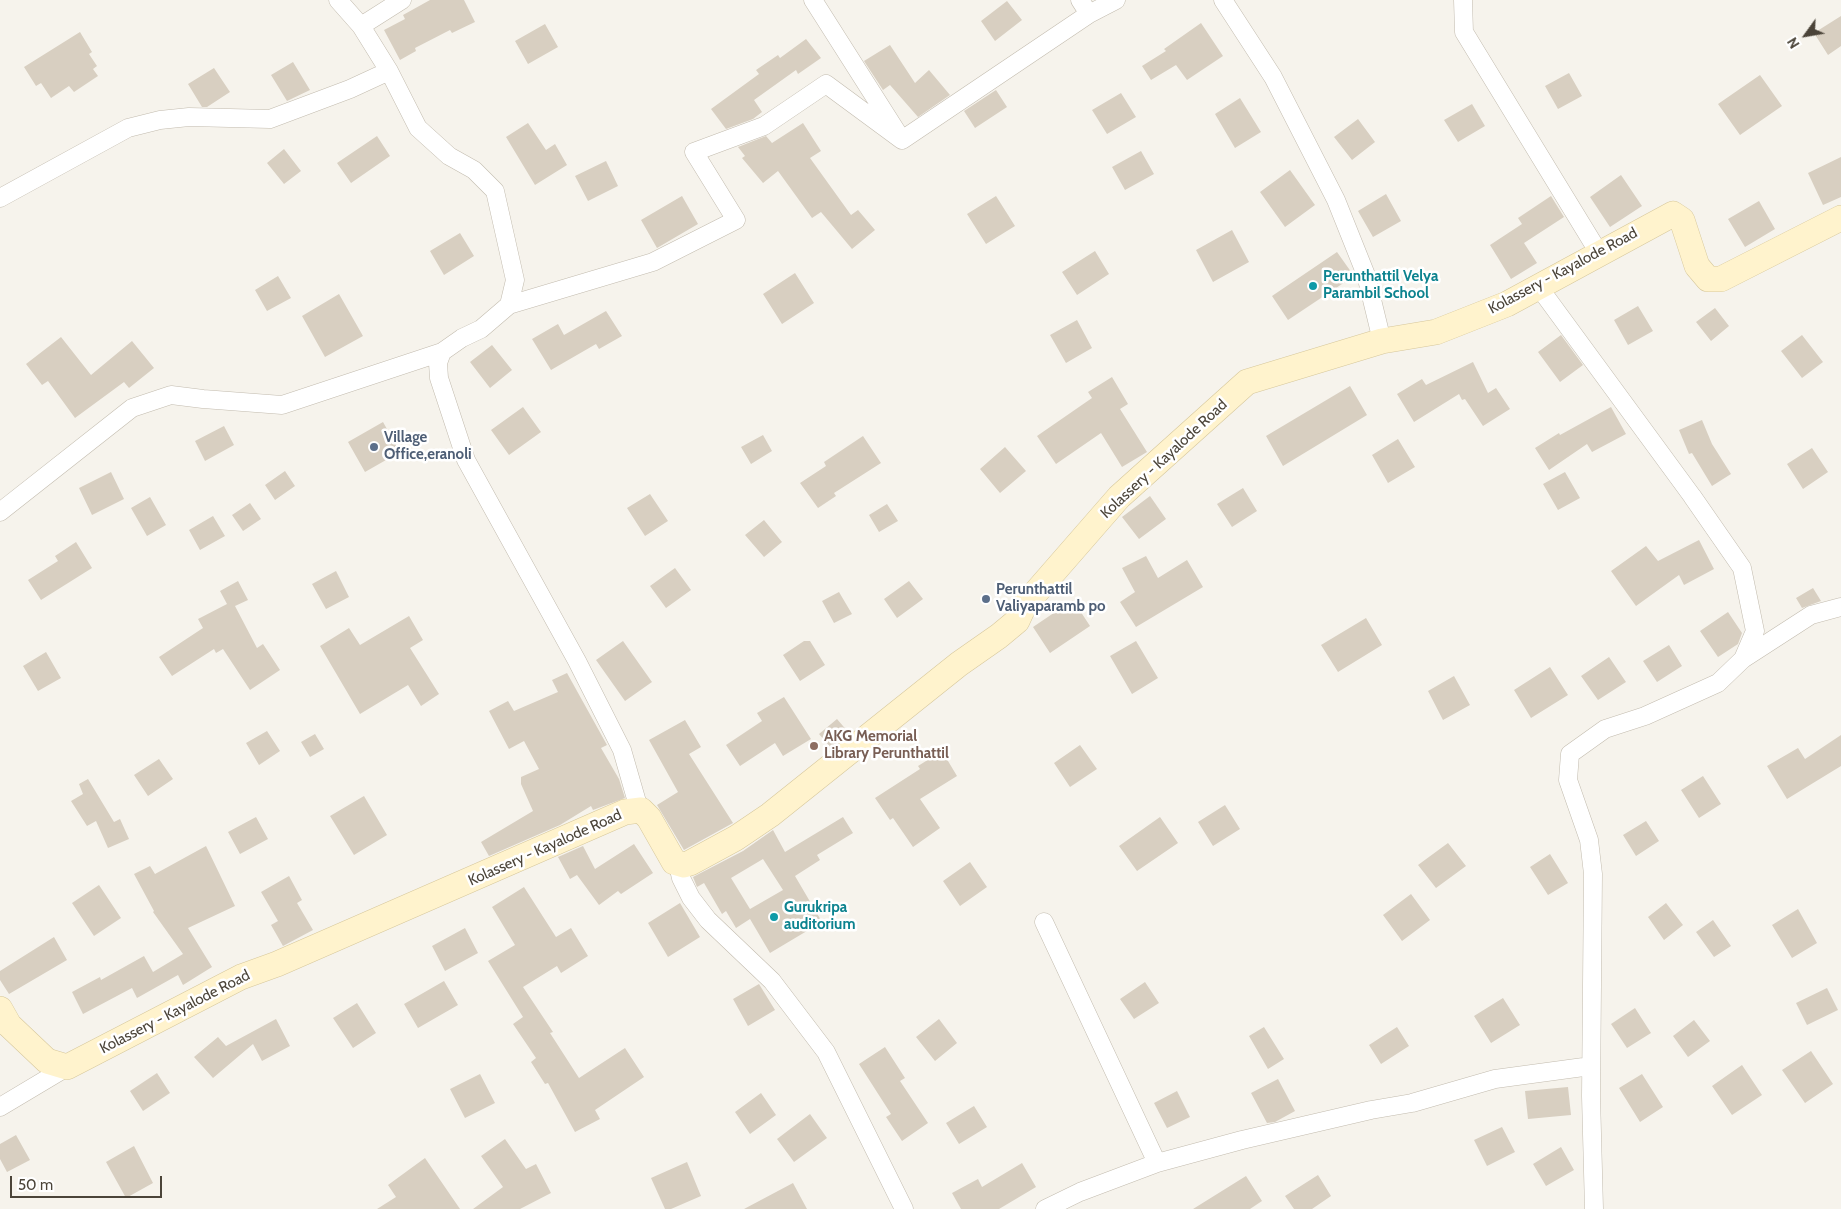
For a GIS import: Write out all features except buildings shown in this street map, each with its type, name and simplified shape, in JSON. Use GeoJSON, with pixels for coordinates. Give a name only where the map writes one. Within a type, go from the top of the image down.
{"type":"FeatureCollection","features":[{"type":"Feature","properties":{"kind":"main road","name":"Kolassery - Kayalode Road"},"geometry":{"type":"LineString","coordinates":[[67,1067],[241,977],[286,960],[626,812],[639,809],[649,818],[674,862],[678,865],[690,863],[705,856],[770,815],[952,670],[1017,621],[1024,606],[1119,497],[1247,382],[1382,341],[1436,332],[1507,304],[1673,214],[1682,220],[1697,266],[1708,279],[1721,279],[1841,218]]}},
{"type":"Feature","properties":{"kind":"main road"},"geometry":{"type":"LineString","coordinates":[[0,1009],[9,1025],[47,1061],[67,1067]]}},
{"type":"Feature","properties":{"kind":"street"},"geometry":{"type":"LineString","coordinates":[[338,0],[361,26],[388,71],[418,128],[449,156],[474,170],[495,191],[515,280],[509,305]]}},
{"type":"Feature","properties":{"kind":"street"},"geometry":{"type":"LineString","coordinates":[[361,26],[402,0]]}},
{"type":"Feature","properties":{"kind":"street"},"geometry":{"type":"LineString","coordinates":[[812,0],[902,140]]}},
{"type":"Feature","properties":{"kind":"street"},"geometry":{"type":"LineString","coordinates":[[902,140],[1084,7],[1116,0]]}},
{"type":"Feature","properties":{"kind":"street"},"geometry":{"type":"LineString","coordinates":[[1223,0],[1273,77],[1336,200],[1366,275],[1382,341]]}},
{"type":"Feature","properties":{"kind":"street"},"geometry":{"type":"LineString","coordinates":[[1463,0],[1464,32],[1599,253]]}},
{"type":"Feature","properties":{"kind":"street"},"geometry":{"type":"LineString","coordinates":[[0,198],[128,128],[160,120],[189,117],[270,119],[350,89],[388,71]]}},
{"type":"Feature","properties":{"kind":"street"},"geometry":{"type":"LineString","coordinates":[[0,512],[132,408],[171,395],[282,405],[442,352],[462,338],[481,329],[509,305],[653,262],[736,220],[694,152],[764,126],[826,84],[902,140]]}},
{"type":"Feature","properties":{"kind":"street"},"geometry":{"type":"LineString","coordinates":[[1538,286],[1692,496],[1742,568],[1755,631],[1743,659]]}},
{"type":"Feature","properties":{"kind":"street"},"geometry":{"type":"LineString","coordinates":[[442,352],[438,363],[440,378],[466,460],[577,660],[622,750],[639,809]]}},
{"type":"Feature","properties":{"kind":"street"},"geometry":{"type":"LineString","coordinates":[[1594,1209],[1591,1066],[1594,874],[1589,840],[1568,780],[1570,754],[1605,729],[1645,716],[1718,683],[1743,659],[1811,615],[1841,607]]}},
{"type":"Feature","properties":{"kind":"street"},"geometry":{"type":"LineString","coordinates":[[678,865],[681,878],[696,905],[708,920],[772,981],[826,1052],[904,1209]]}},
{"type":"Feature","properties":{"kind":"street"},"geometry":{"type":"LineString","coordinates":[[1044,922],[1156,1163]]}},
{"type":"Feature","properties":{"kind":"street"},"geometry":{"type":"LineString","coordinates":[[1045,1209],[1080,1192],[1156,1163],[1242,1140],[1371,1110],[1412,1103],[1495,1079],[1591,1066]]}},
{"type":"Feature","properties":{"kind":"street"},"geometry":{"type":"LineString","coordinates":[[0,1107],[67,1067]]}},
{"type":"Feature","properties":{"kind":"place","name":"Perunthattil Velya Parambil School"},"geometry":{"type":"Point","coordinates":[1313,286]}},
{"type":"Feature","properties":{"kind":"place","name":"Village Office,eranoli"},"geometry":{"type":"Point","coordinates":[374,447]}},
{"type":"Feature","properties":{"kind":"place","name":"Perunthattil Valiyaparamb po"},"geometry":{"type":"Point","coordinates":[986,599]}},
{"type":"Feature","properties":{"kind":"place","name":"AKG Memorial Library Perunthattil"},"geometry":{"type":"Point","coordinates":[814,746]}},
{"type":"Feature","properties":{"kind":"place","name":"Gurukripa auditorium"},"geometry":{"type":"Point","coordinates":[774,917]}}]}
